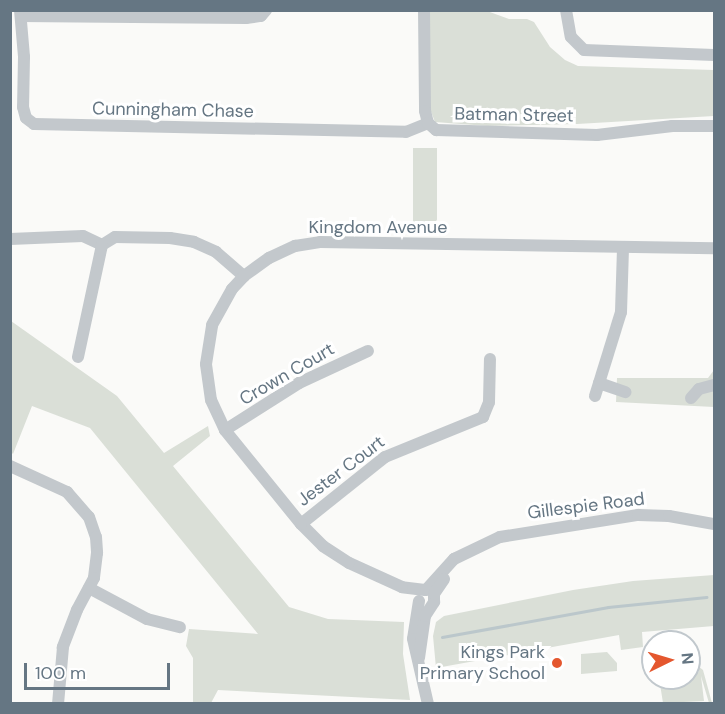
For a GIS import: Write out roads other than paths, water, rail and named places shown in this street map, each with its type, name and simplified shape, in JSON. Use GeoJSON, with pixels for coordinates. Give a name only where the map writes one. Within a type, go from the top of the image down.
{"type":"FeatureCollection","features":[{"type":"Feature","properties":{"kind":"street"},"geometry":{"type":"LineString","coordinates":[[20,13],[246,18],[261,16],[266,10]]}},
{"type":"Feature","properties":{"kind":"street","name":"Batman Street"},"geometry":{"type":"LineString","coordinates":[[424,10],[426,23],[425,111],[428,123],[436,130],[597,135],[672,126],[714,126]]}},
{"type":"Feature","properties":{"kind":"street"},"geometry":{"type":"LineString","coordinates":[[566,10],[572,37],[584,50],[714,56]]}},
{"type":"Feature","properties":{"kind":"street","name":"Cunningham Chase"},"geometry":{"type":"LineString","coordinates":[[20,13],[23,107],[26,118],[34,124],[406,132],[428,123]]}},
{"type":"Feature","properties":{"kind":"street"},"geometry":{"type":"LineString","coordinates":[[10,239],[83,236],[102,245]]}},
{"type":"Feature","properties":{"kind":"street"},"geometry":{"type":"LineString","coordinates":[[78,357],[102,245],[115,237],[170,238],[194,242],[216,252],[244,276]]}},
{"type":"Feature","properties":{"kind":"street","name":"Kingdom Avenue"},"geometry":{"type":"LineString","coordinates":[[425,597],[341,558],[301,525],[225,430],[211,400],[206,375],[207,351],[218,311],[244,276],[281,251],[320,242],[714,248]]}},
{"type":"Feature","properties":{"kind":"street"},"geometry":{"type":"LineString","coordinates":[[595,396],[621,312],[623,247]]}},
{"type":"Feature","properties":{"kind":"street","name":"Crown Court"},"geometry":{"type":"LineString","coordinates":[[225,430],[304,380],[368,351]]}},
{"type":"Feature","properties":{"kind":"street","name":"Jester Court"},"geometry":{"type":"LineString","coordinates":[[301,525],[385,457],[483,417],[489,402],[490,359]]}},
{"type":"Feature","properties":{"kind":"street"},"geometry":{"type":"LineString","coordinates":[[599,383],[626,392]]}},
{"type":"Feature","properties":{"kind":"street"},"geometry":{"type":"LineString","coordinates":[[691,399],[699,388],[714,385]]}},
{"type":"Feature","properties":{"kind":"street"},"geometry":{"type":"LineString","coordinates":[[10,466],[67,492],[89,517],[96,537],[98,554],[94,578],[63,647],[58,704]]}},
{"type":"Feature","properties":{"kind":"street","name":"Gillespie Road"},"geometry":{"type":"LineString","coordinates":[[428,704],[419,658],[425,597],[443,569],[465,553],[500,537],[618,517],[669,516],[714,524]]}},
{"type":"Feature","properties":{"kind":"street"},"geometry":{"type":"LineString","coordinates":[[89,588],[147,619],[180,627]]}},
{"type":"Feature","properties":{"kind":"waterway"},"geometry":{"type":"LineString","coordinates":[[442,637],[608,607],[706,597]]}},
{"type":"Feature","properties":{"kind":"place","name":"Kings Park Primary School"},"geometry":{"type":"Point","coordinates":[557,663]}}]}
